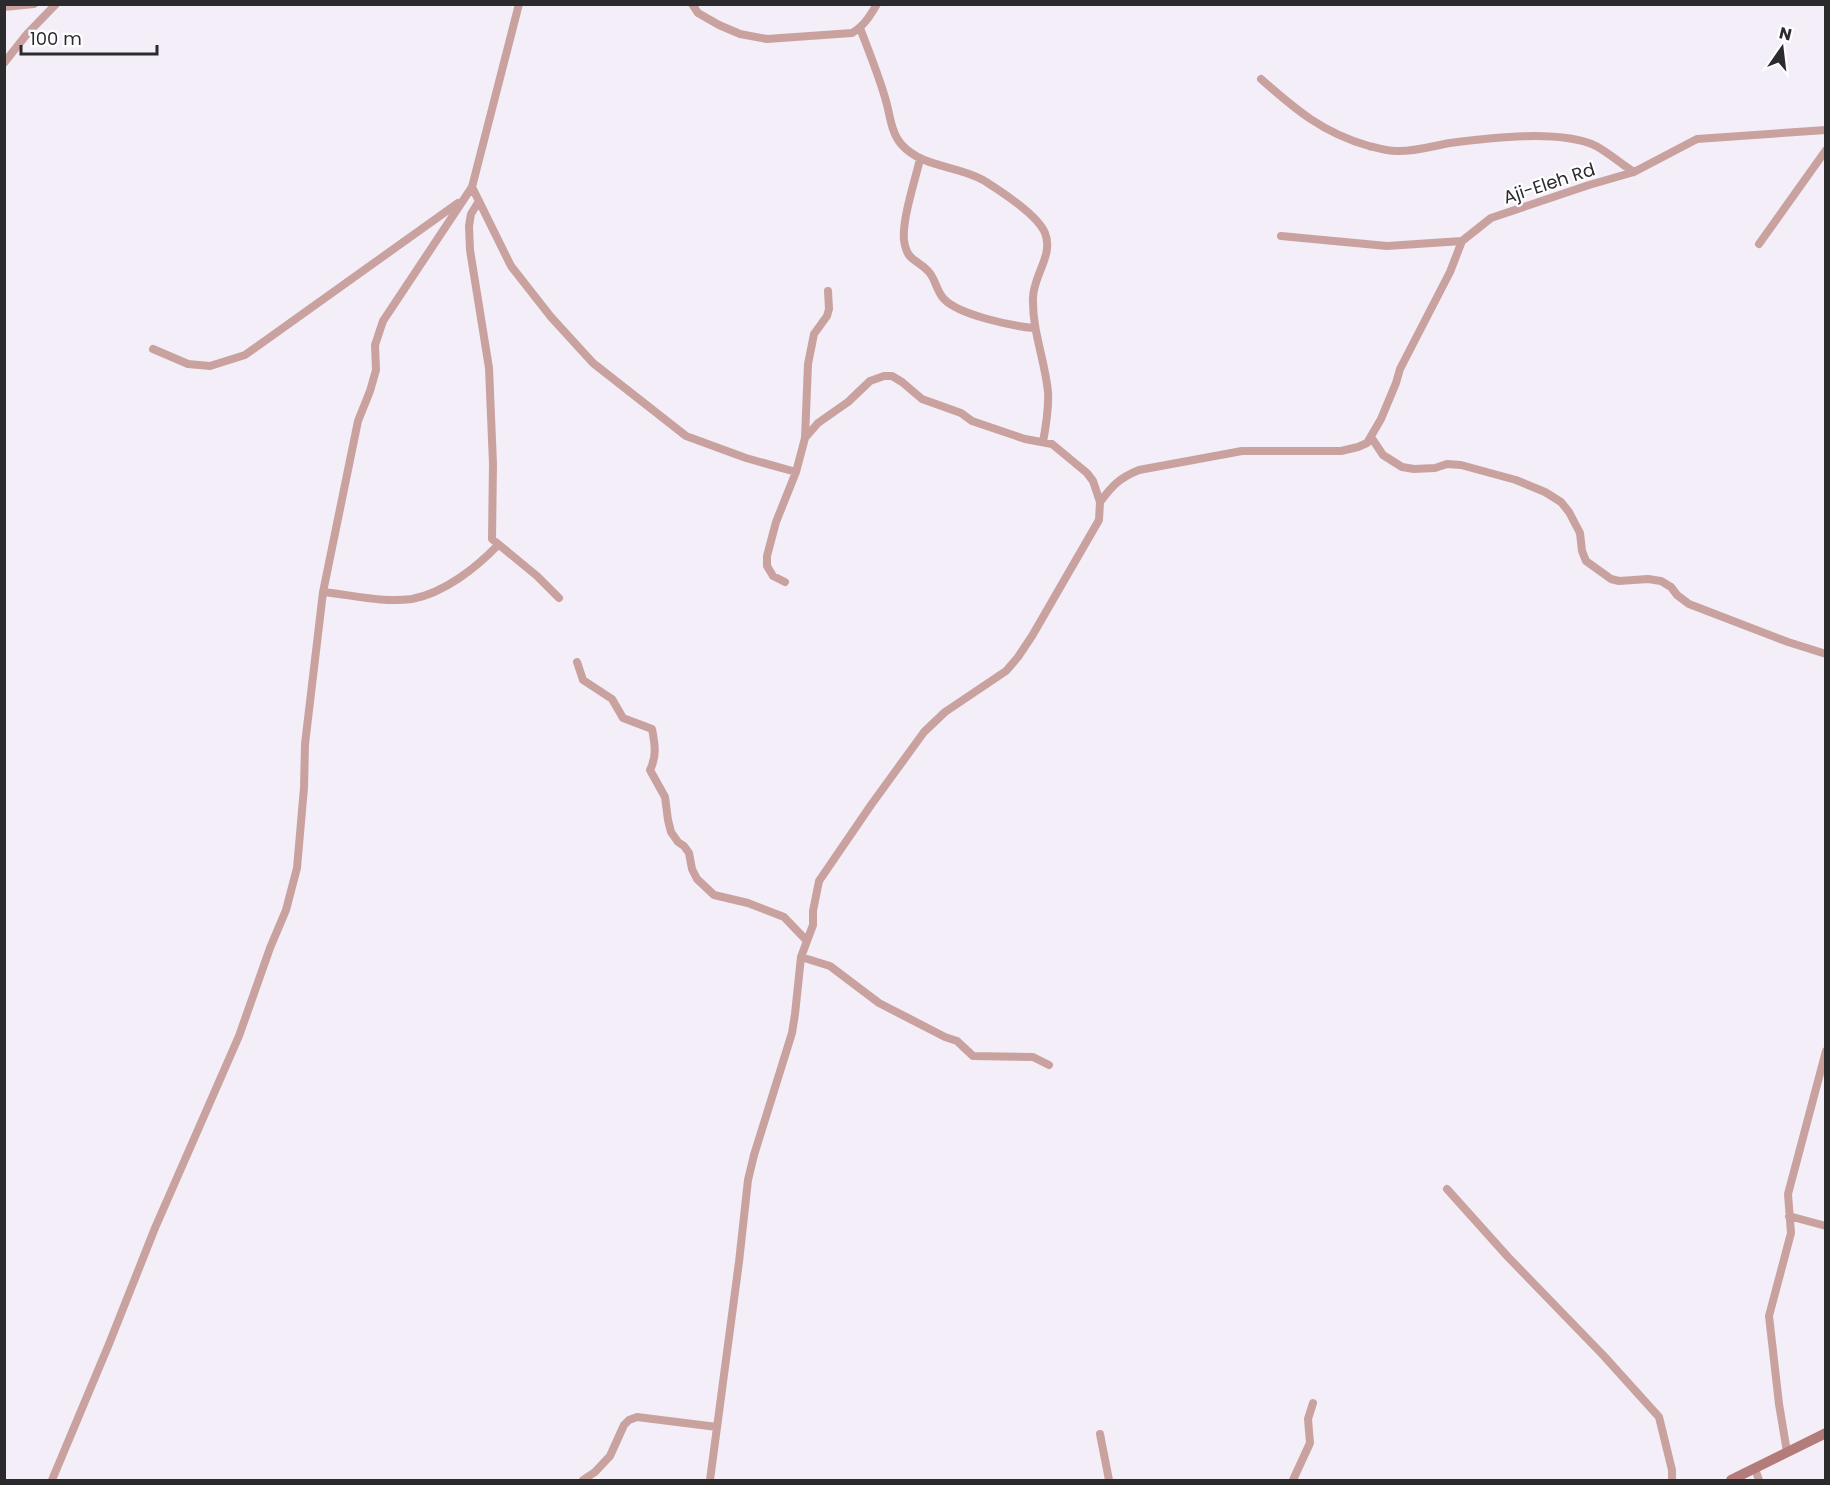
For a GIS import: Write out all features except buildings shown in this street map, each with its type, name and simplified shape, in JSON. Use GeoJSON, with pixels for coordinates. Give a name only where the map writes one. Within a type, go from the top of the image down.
{"type":"FeatureCollection","features":[{"type":"Feature","properties":{"kind":"main road"},"geometry":{"type":"LineString","coordinates":[[1731,1480],[1822,1436]]}},
{"type":"Feature","properties":{"kind":"street"},"geometry":{"type":"LineString","coordinates":[[4,7],[34,4]]}},
{"type":"Feature","properties":{"kind":"street"},"geometry":{"type":"LineString","coordinates":[[4,63],[27,34],[56,4]]}},
{"type":"Feature","properties":{"kind":"street"},"geometry":{"type":"LineString","coordinates":[[52,1480],[155,1228],[239,1036],[286,910],[297,868],[304,788],[305,744],[323,592],[358,421],[376,370],[375,345],[378,333],[383,321],[472,187],[519,4]]}},
{"type":"Feature","properties":{"kind":"street"},"geometry":{"type":"LineString","coordinates":[[692,4],[698,13],[718,25],[740,34],[767,39],[852,33],[867,21],[877,4]]}},
{"type":"Feature","properties":{"kind":"street"},"geometry":{"type":"LineString","coordinates":[[860,28],[892,126],[900,143],[920,159],[974,175],[1004,193],[1035,220],[1045,232],[1047,243],[1045,261],[1035,284],[1032,298],[1034,328],[1048,393],[1047,423],[1043,442]]}},
{"type":"Feature","properties":{"kind":"street"},"geometry":{"type":"LineString","coordinates":[[1261,79],[1316,124],[1347,140],[1394,152],[1468,141],[1529,136],[1572,139],[1595,146],[1634,172]]}},
{"type":"Feature","properties":{"kind":"street","name":"Aji-Eleh Rd"},"geometry":{"type":"LineString","coordinates":[[1462,241],[1491,218],[1634,172],[1697,139],[1826,130]]}},
{"type":"Feature","properties":{"kind":"street"},"geometry":{"type":"LineString","coordinates":[[1759,244],[1826,150]]}},
{"type":"Feature","properties":{"kind":"street"},"geometry":{"type":"LineString","coordinates":[[920,159],[904,238],[910,257],[927,269],[943,298],[966,313],[1020,327],[1034,328]]}},
{"type":"Feature","properties":{"kind":"street"},"geometry":{"type":"LineString","coordinates":[[472,187],[512,266],[551,317],[593,363],[686,436],[746,458],[796,472]]}},
{"type":"Feature","properties":{"kind":"street"},"geometry":{"type":"LineString","coordinates":[[153,349],[188,364],[210,366],[245,356],[463,200]]}},
{"type":"Feature","properties":{"kind":"street"},"geometry":{"type":"LineString","coordinates":[[479,201],[471,214],[469,226],[470,250],[489,368],[493,464],[492,539],[537,576],[559,598]]}},
{"type":"Feature","properties":{"kind":"street"},"geometry":{"type":"LineString","coordinates":[[1100,502],[1118,481],[1139,470],[1242,451],[1341,450],[1367,443],[1382,419],[1400,369],[1450,272],[1462,241],[1387,246],[1281,236]]}},
{"type":"Feature","properties":{"kind":"street"},"geometry":{"type":"LineString","coordinates":[[785,582],[773,576],[767,566],[767,556],[776,522],[796,472],[805,438],[808,364],[814,334],[827,316],[829,309],[828,291]]}},
{"type":"Feature","properties":{"kind":"street"},"geometry":{"type":"LineString","coordinates":[[710,1480],[748,1180],[792,1033],[801,957],[813,925],[813,910],[819,881],[924,732],[945,712],[1006,672],[1018,657],[1099,520],[1100,502],[1093,481],[1053,444],[1025,439],[972,421],[961,413],[922,399],[892,376],[870,381],[848,402],[818,423],[805,438]]}},
{"type":"Feature","properties":{"kind":"street"},"geometry":{"type":"LineString","coordinates":[[1371,437],[1383,455],[1402,467],[1414,470],[1447,464],[1461,465],[1516,480],[1545,492],[1560,502],[1569,512],[1580,533],[1582,551],[1586,561],[1611,579],[1661,581],[1689,604],[1826,654]]}},
{"type":"Feature","properties":{"kind":"street"},"geometry":{"type":"LineString","coordinates":[[323,592],[386,599],[411,599],[430,594],[455,580],[484,559],[498,545]]}},
{"type":"Feature","properties":{"kind":"street"},"geometry":{"type":"LineString","coordinates":[[577,663],[583,680],[612,699],[623,717],[652,729],[655,760],[650,771],[665,797],[671,832],[689,853],[692,869],[697,879],[714,894],[748,903],[784,917],[807,941]]}},
{"type":"Feature","properties":{"kind":"street"},"geometry":{"type":"LineString","coordinates":[[801,957],[830,966],[879,1003],[957,1041],[973,1056],[1034,1057],[1049,1065]]}},
{"type":"Feature","properties":{"kind":"street"},"geometry":{"type":"LineString","coordinates":[[1787,1452],[1769,1316],[1791,1233],[1788,1194],[1826,1051]]}},
{"type":"Feature","properties":{"kind":"street"},"geometry":{"type":"LineString","coordinates":[[1447,1189],[1508,1257],[1659,1416],[1672,1470],[1672,1480]]}},
{"type":"Feature","properties":{"kind":"street"},"geometry":{"type":"LineString","coordinates":[[1789,1216],[1826,1226]]}},
{"type":"Feature","properties":{"kind":"street"},"geometry":{"type":"LineString","coordinates":[[1293,1480],[1310,1443],[1308,1419],[1313,1403]]}},
{"type":"Feature","properties":{"kind":"street"},"geometry":{"type":"LineString","coordinates":[[583,1480],[595,1472],[610,1456],[624,1425],[629,1420],[637,1417],[717,1426]]}},
{"type":"Feature","properties":{"kind":"street"},"geometry":{"type":"LineString","coordinates":[[1100,1434],[1110,1480]]}},
{"type":"Feature","properties":{"kind":"street"},"geometry":{"type":"LineString","coordinates":[[1755,1469],[1759,1480]]}}]}
